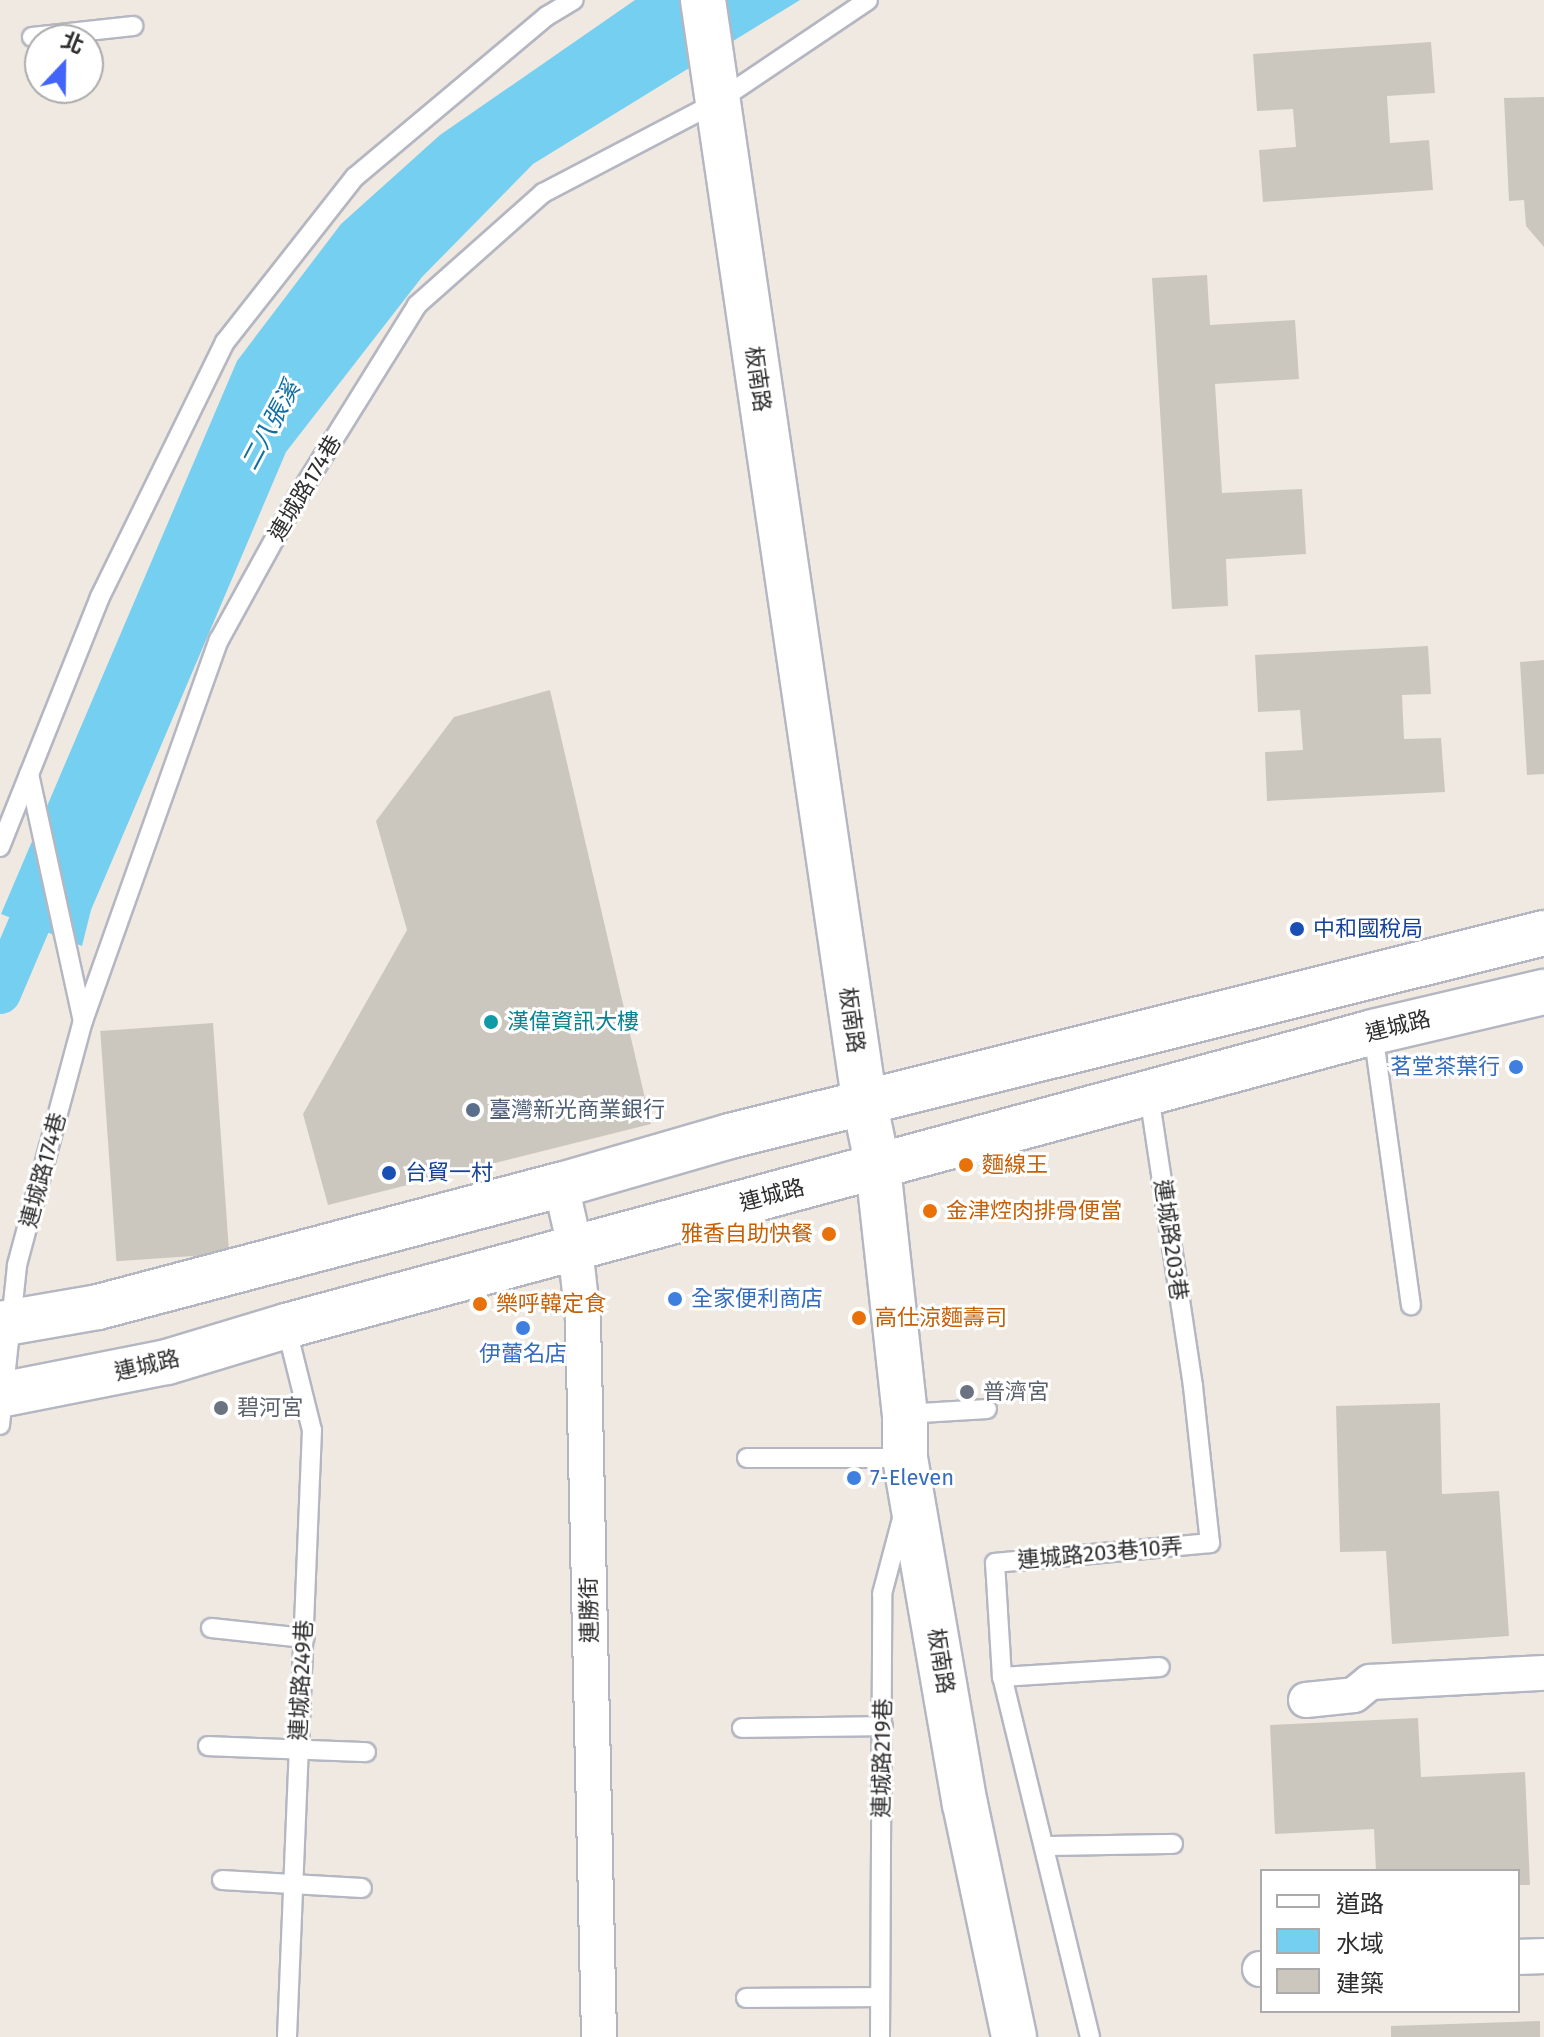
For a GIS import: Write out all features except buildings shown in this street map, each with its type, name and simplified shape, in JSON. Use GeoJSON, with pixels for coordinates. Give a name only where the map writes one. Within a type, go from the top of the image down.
{"type":"FeatureCollection","features":[{"type":"Feature","properties":{"kind":"main road","name":"板南路"},"geometry":{"type":"LineString","coordinates":[[703,0],[865,1105],[878,1167],[905,1414],[908,1470],[965,1804],[1014,2037]]}},
{"type":"Feature","properties":{"kind":"main road"},"geometry":{"type":"LineString","coordinates":[[5,1323],[98,1307],[561,1185],[730,1136],[865,1105],[1544,933]]}},
{"type":"Feature","properties":{"kind":"main road","name":"連城路"},"geometry":{"type":"LineString","coordinates":[[2,1405],[1373,1032],[1544,992]]}},
{"type":"Feature","properties":{"kind":"street","name":"連勝街"},"geometry":{"type":"LineString","coordinates":[[561,1185],[575,1247],[583,1320],[599,2037]]}},
{"type":"Feature","properties":{"kind":"street"},"geometry":{"type":"LineString","coordinates":[[1306,1700],[1354,1695],[1370,1682],[1544,1673]]}},
{"type":"Feature","properties":{"kind":"street"},"geometry":{"type":"LineString","coordinates":[[1520,1957],[1544,1956]]}},
{"type":"Feature","properties":{"kind":"lane"},"geometry":{"type":"LineString","coordinates":[[0,847],[100,597],[225,342],[355,177],[547,16],[574,0]]}},
{"type":"Feature","properties":{"kind":"lane","name":"連城路174巷"},"geometry":{"type":"LineString","coordinates":[[2,1405],[5,1323],[17,1265],[83,1021],[219,640],[297,498],[417,305],[543,193],[715,88],[868,0]]}},
{"type":"Feature","properties":{"kind":"lane"},"geometry":{"type":"LineString","coordinates":[[104,29],[133,26]]}},
{"type":"Feature","properties":{"kind":"lane","name":"連城路174巷"},"geometry":{"type":"LineString","coordinates":[[29,773],[83,1021]]}},
{"type":"Feature","properties":{"kind":"lane"},"geometry":{"type":"LineString","coordinates":[[1373,1032],[1411,1305]]}},
{"type":"Feature","properties":{"kind":"lane","name":"連城路203巷"},"geometry":{"type":"LineString","coordinates":[[1149,1094],[1193,1386]]}},
{"type":"Feature","properties":{"kind":"lane","name":"連城路249巷"},"geometry":{"type":"LineString","coordinates":[[286,1326],[312,1430],[287,2037]]}},
{"type":"Feature","properties":{"kind":"lane","name":"連城路203巷10弄"},"geometry":{"type":"LineString","coordinates":[[1090,2037],[1002,1677],[995,1563],[1210,1543],[1193,1386]]}},
{"type":"Feature","properties":{"kind":"lane"},"geometry":{"type":"LineString","coordinates":[[905,1414],[987,1409]]}},
{"type":"Feature","properties":{"kind":"lane"},"geometry":{"type":"LineString","coordinates":[[747,1458],[908,1470]]}},
{"type":"Feature","properties":{"kind":"lane","name":"連城路219巷"},"geometry":{"type":"LineString","coordinates":[[880,2037],[882,1594],[908,1470]]}},
{"type":"Feature","properties":{"kind":"lane"},"geometry":{"type":"LineString","coordinates":[[211,1628],[304,1638]]}},
{"type":"Feature","properties":{"kind":"lane"},"geometry":{"type":"LineString","coordinates":[[1002,1677],[1160,1667]]}},
{"type":"Feature","properties":{"kind":"lane"},"geometry":{"type":"LineString","coordinates":[[742,1728],[883,1726]]}},
{"type":"Feature","properties":{"kind":"lane"},"geometry":{"type":"LineString","coordinates":[[208,1746],[366,1752]]}},
{"type":"Feature","properties":{"kind":"lane"},"geometry":{"type":"LineString","coordinates":[[1044,1846],[1173,1844]]}},
{"type":"Feature","properties":{"kind":"lane"},"geometry":{"type":"LineString","coordinates":[[222,1880],[362,1888]]}},
{"type":"Feature","properties":{"kind":"lane"},"geometry":{"type":"LineString","coordinates":[[746,1998],[879,1997]]}},
{"type":"Feature","properties":{"kind":"water"},"geometry":{"type":"Polygon","coordinates":[[[635,0],[800,0],[533,164],[422,277],[286,452],[91,910],[82,946],[1,914],[237,361],[341,224],[440,135],[635,0]]]}},
{"type":"Feature","properties":{"kind":"waterway","name":"二八張溪"},"geometry":{"type":"LineString","coordinates":[[0,993],[51,873]]}},
{"type":"Feature","properties":{"kind":"place","name":"中和國稅局"},"geometry":{"type":"Point","coordinates":[1297,929]}},
{"type":"Feature","properties":{"kind":"place","name":"漢偉資訊大樓"},"geometry":{"type":"Point","coordinates":[491,1022]}},
{"type":"Feature","properties":{"kind":"place","name":"茗堂茶葉行"},"geometry":{"type":"Point","coordinates":[1516,1067]}},
{"type":"Feature","properties":{"kind":"place","name":"臺灣新光商業銀行"},"geometry":{"type":"Point","coordinates":[473,1110]}},
{"type":"Feature","properties":{"kind":"place","name":"麵線王"},"geometry":{"type":"Point","coordinates":[966,1165]}},
{"type":"Feature","properties":{"kind":"place","name":"台貿一村"},"geometry":{"type":"Point","coordinates":[389,1173]}},
{"type":"Feature","properties":{"kind":"place","name":"金津焢肉排骨便當"},"geometry":{"type":"Point","coordinates":[930,1211]}},
{"type":"Feature","properties":{"kind":"place","name":"雅香自助快餐"},"geometry":{"type":"Point","coordinates":[829,1234]}},
{"type":"Feature","properties":{"kind":"place","name":"全家便利商店"},"geometry":{"type":"Point","coordinates":[675,1299]}},
{"type":"Feature","properties":{"kind":"place","name":"樂呼韓定食"},"geometry":{"type":"Point","coordinates":[480,1304]}},
{"type":"Feature","properties":{"kind":"place","name":"高仕涼麵壽司"},"geometry":{"type":"Point","coordinates":[859,1318]}},
{"type":"Feature","properties":{"kind":"place","name":"伊蕾名店"},"geometry":{"type":"Point","coordinates":[523,1328]}},
{"type":"Feature","properties":{"kind":"place","name":"普濟宮"},"geometry":{"type":"Point","coordinates":[967,1392]}},
{"type":"Feature","properties":{"kind":"place","name":"碧河宮"},"geometry":{"type":"Point","coordinates":[221,1408]}},
{"type":"Feature","properties":{"kind":"place","name":"7-Eleven"},"geometry":{"type":"Point","coordinates":[854,1478]}}]}
